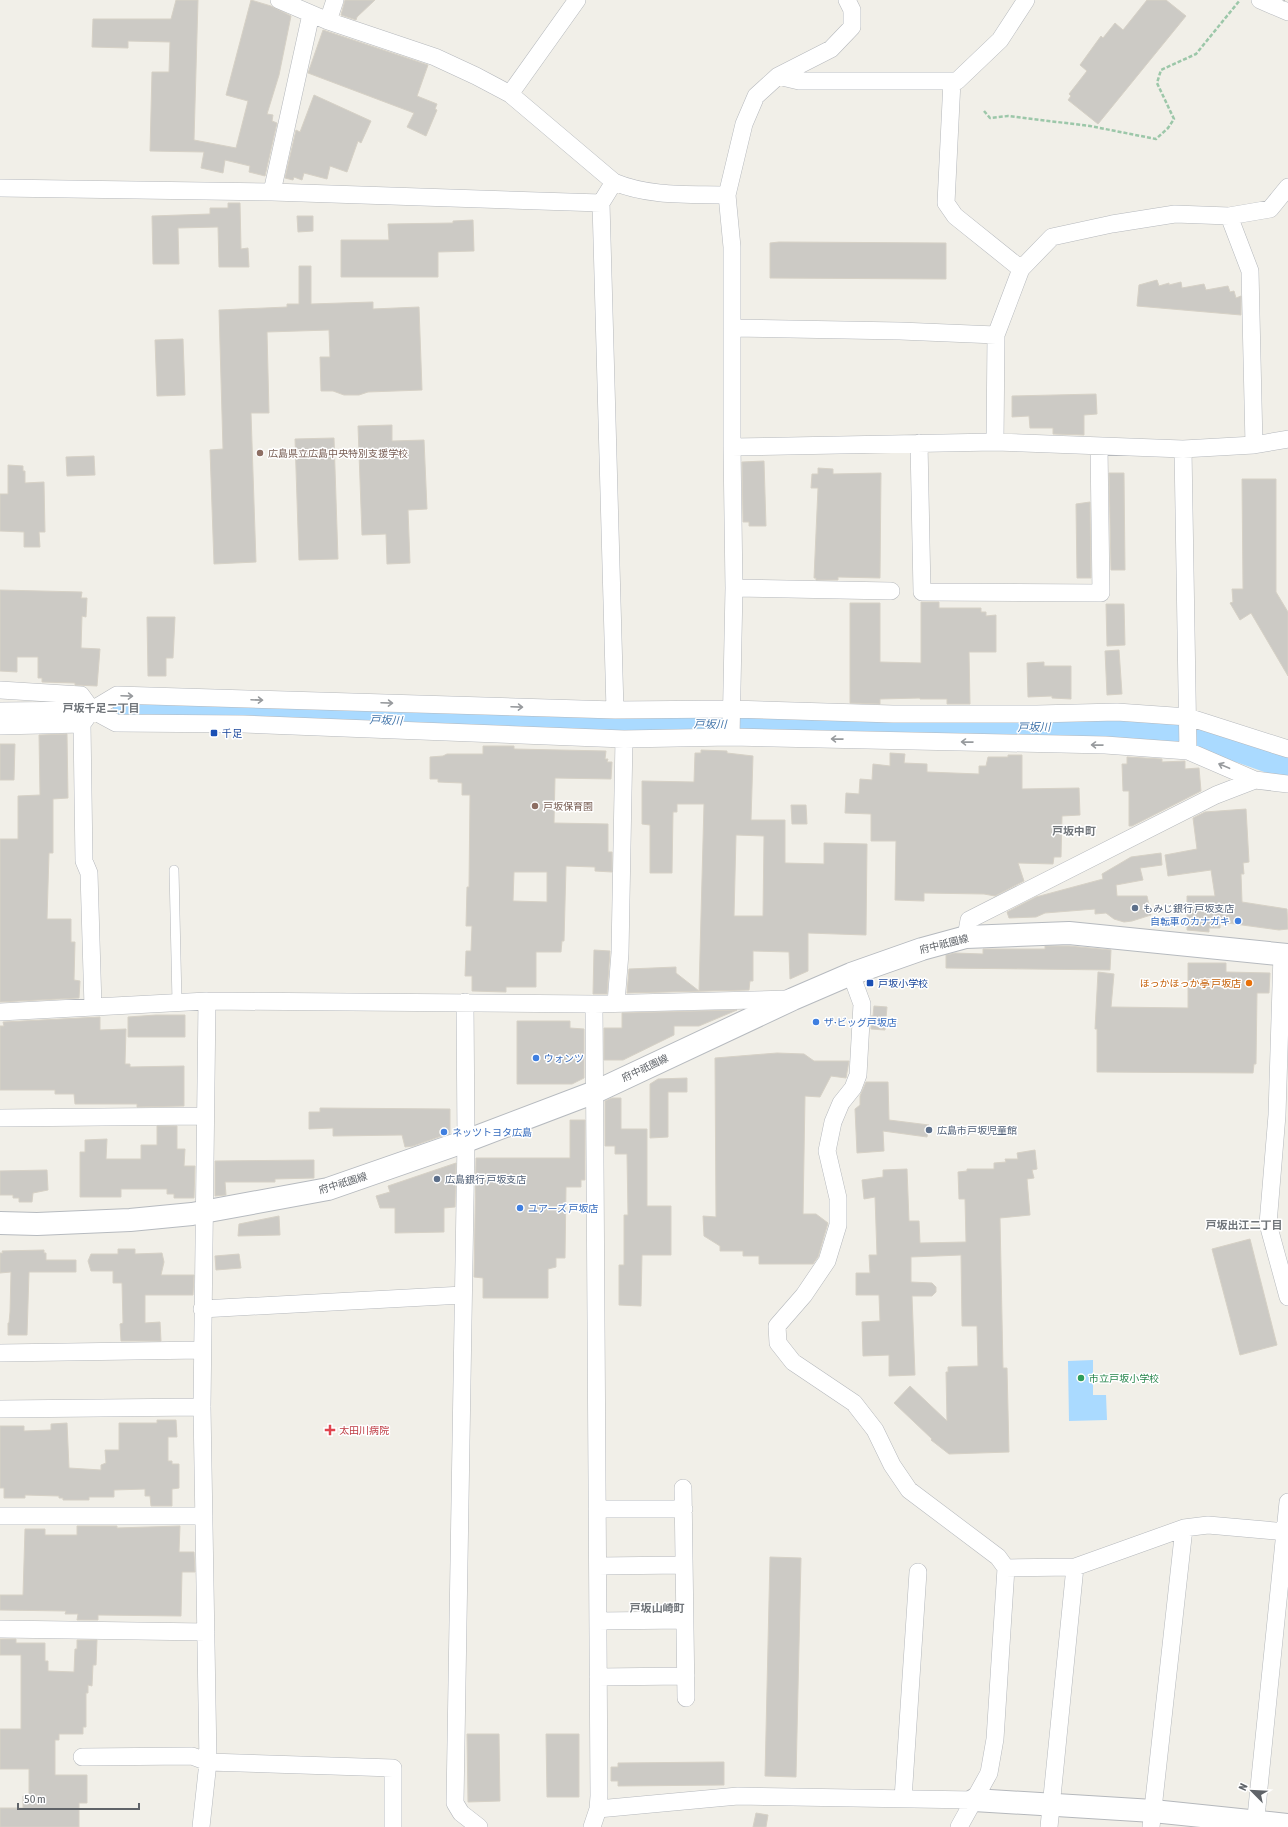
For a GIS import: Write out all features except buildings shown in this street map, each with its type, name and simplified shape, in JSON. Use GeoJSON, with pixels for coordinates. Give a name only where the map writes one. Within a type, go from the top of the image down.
{"type":"FeatureCollection","features":[{"type":"Feature","properties":{"kind":"main road","name":"府中祇園線"},"geometry":{"type":"LineString","coordinates":[[0,1223],[37,1224],[122,1220],[205,1213],[328,1189],[466,1141],[595,1092],[793,998],[851,974],[922,949],[966,937],[1069,933],[1285,955]]}},
{"type":"Feature","properties":{"kind":"main road"},"geometry":{"type":"LineString","coordinates":[[974,1800],[1051,1806],[1152,1819],[1288,1826]]}},
{"type":"Feature","properties":{"kind":"street"},"geometry":{"type":"LineString","coordinates":[[279,0],[328,21],[435,57],[510,94],[614,182],[629,188],[662,194],[727,195]]}},
{"type":"Feature","properties":{"kind":"street"},"geometry":{"type":"LineString","coordinates":[[328,21],[335,0]]}},
{"type":"Feature","properties":{"kind":"street"},"geometry":{"type":"LineString","coordinates":[[510,94],[577,0]]}},
{"type":"Feature","properties":{"kind":"street"},"geometry":{"type":"LineString","coordinates":[[732,737],[734,588],[732,247],[727,195],[744,124],[756,96],[778,76],[832,49],[852,27],[852,10],[847,0]]}},
{"type":"Feature","properties":{"kind":"street"},"geometry":{"type":"LineString","coordinates":[[778,76],[799,80],[957,81],[1000,40],[1026,0]]}},
{"type":"Feature","properties":{"kind":"street"},"geometry":{"type":"LineString","coordinates":[[1260,0],[1288,12]]}},
{"type":"Feature","properties":{"kind":"street"},"geometry":{"type":"LineString","coordinates":[[272,192],[311,14]]}},
{"type":"Feature","properties":{"kind":"street"},"geometry":{"type":"LineString","coordinates":[[952,81],[946,203],[955,216],[1021,270]]}},
{"type":"Feature","properties":{"kind":"street"},"geometry":{"type":"LineString","coordinates":[[614,182],[601,203],[615,710]]}},
{"type":"Feature","properties":{"kind":"street"},"geometry":{"type":"LineString","coordinates":[[995,442],[996,335],[1021,270],[1052,238],[1112,224],[1175,214],[1229,216],[1270,209],[1288,187]]}},
{"type":"Feature","properties":{"kind":"street"},"geometry":{"type":"LineString","coordinates":[[0,188],[272,192],[601,203]]}},
{"type":"Feature","properties":{"kind":"street"},"geometry":{"type":"LineString","coordinates":[[1229,216],[1250,271],[1254,446]]}},
{"type":"Feature","properties":{"kind":"street"},"geometry":{"type":"LineString","coordinates":[[732,328],[900,331],[996,335]]}},
{"type":"Feature","properties":{"kind":"street"},"geometry":{"type":"LineString","coordinates":[[732,447],[995,442],[1183,449],[1254,446],[1288,439]]}},
{"type":"Feature","properties":{"kind":"street"},"geometry":{"type":"LineString","coordinates":[[919,443],[922,592],[1101,593],[1099,446]]}},
{"type":"Feature","properties":{"kind":"street"},"geometry":{"type":"LineString","coordinates":[[1183,449],[1188,746]]}},
{"type":"Feature","properties":{"kind":"street"},"geometry":{"type":"LineString","coordinates":[[734,588],[891,591]]}},
{"type":"Feature","properties":{"kind":"street"},"geometry":{"type":"LineString","coordinates":[[0,690],[81,695],[87,717],[84,861],[89,873],[93,1007]]}},
{"type":"Feature","properties":{"kind":"street"},"geometry":{"type":"LineString","coordinates":[[0,726],[87,717],[117,696],[615,710],[732,709],[894,714],[1037,714],[1117,712],[1188,721],[1288,749]]}},
{"type":"Feature","properties":{"kind":"street"},"geometry":{"type":"LineString","coordinates":[[0,711],[87,717],[116,723],[243,724],[624,739],[732,737],[1188,746],[1256,780],[1288,784]]}},
{"type":"Feature","properties":{"kind":"street"},"geometry":{"type":"LineString","coordinates":[[616,1004],[620,953],[624,739]]}},
{"type":"Feature","properties":{"kind":"street"},"geometry":{"type":"LineString","coordinates":[[966,937],[969,920],[1216,795],[1256,780]]}},
{"type":"Feature","properties":{"kind":"street"},"geometry":{"type":"LineString","coordinates":[[1285,955],[1283,1114],[1268,1224],[1283,1259],[1288,1297]]}},
{"type":"Feature","properties":{"kind":"street"},"geometry":{"type":"LineString","coordinates":[[851,974],[862,1004],[858,1076],[853,1088],[841,1103],[833,1122],[827,1151],[838,1198],[838,1225],[827,1261],[804,1295],[777,1326],[778,1343],[793,1362],[854,1403],[875,1430],[892,1465],[909,1490],[998,1557],[1006,1568],[995,1739],[988,1773],[959,1827]]}},
{"type":"Feature","properties":{"kind":"street"},"geometry":{"type":"LineString","coordinates":[[0,1012],[207,1001],[616,1004],[793,998]]}},
{"type":"Feature","properties":{"kind":"street"},"geometry":{"type":"LineString","coordinates":[[201,1827],[208,1762],[202,1407],[202,1309],[205,1213],[207,1001]]}},
{"type":"Feature","properties":{"kind":"street"},"geometry":{"type":"LineString","coordinates":[[465,1002],[466,1141],[455,1804],[461,1814],[479,1827]]}},
{"type":"Feature","properties":{"kind":"street"},"geometry":{"type":"LineString","coordinates":[[592,1827],[598,1809],[598,1566],[594,1004]]}},
{"type":"Feature","properties":{"kind":"street"},"geometry":{"type":"LineString","coordinates":[[0,1118],[205,1116]]}},
{"type":"Feature","properties":{"kind":"street"},"geometry":{"type":"LineString","coordinates":[[202,1309],[464,1295]]}},
{"type":"Feature","properties":{"kind":"street"},"geometry":{"type":"LineString","coordinates":[[0,1354],[202,1350]]}},
{"type":"Feature","properties":{"kind":"street"},"geometry":{"type":"LineString","coordinates":[[0,1409],[202,1407]]}},
{"type":"Feature","properties":{"kind":"street"},"geometry":{"type":"LineString","coordinates":[[683,1488],[686,1698]]}},
{"type":"Feature","properties":{"kind":"street"},"geometry":{"type":"LineString","coordinates":[[1255,1824],[1287,1532],[1288,1502]]}},
{"type":"Feature","properties":{"kind":"street"},"geometry":{"type":"LineString","coordinates":[[597,1509],[684,1509]]}},
{"type":"Feature","properties":{"kind":"street"},"geometry":{"type":"LineString","coordinates":[[0,1516],[204,1516]]}},
{"type":"Feature","properties":{"kind":"street"},"geometry":{"type":"LineString","coordinates":[[1006,1568],[1075,1567],[1184,1528],[1208,1525],[1287,1532]]}},
{"type":"Feature","properties":{"kind":"street"},"geometry":{"type":"LineString","coordinates":[[1152,1819],[1184,1528]]}},
{"type":"Feature","properties":{"kind":"street"},"geometry":{"type":"LineString","coordinates":[[598,1566],[684,1565]]}},
{"type":"Feature","properties":{"kind":"street"},"geometry":{"type":"LineString","coordinates":[[1049,1827],[1075,1567]]}},
{"type":"Feature","properties":{"kind":"street"},"geometry":{"type":"LineString","coordinates":[[903,1799],[918,1572]]}},
{"type":"Feature","properties":{"kind":"street"},"geometry":{"type":"LineString","coordinates":[[598,1621],[685,1620]]}},
{"type":"Feature","properties":{"kind":"street"},"geometry":{"type":"LineString","coordinates":[[0,1629],[206,1632]]}},
{"type":"Feature","properties":{"kind":"street"},"geometry":{"type":"LineString","coordinates":[[598,1677],[686,1676]]}},
{"type":"Feature","properties":{"kind":"street"},"geometry":{"type":"LineString","coordinates":[[82,1757],[192,1756],[208,1762],[393,1768],[393,1827]]}},
{"type":"Feature","properties":{"kind":"street"},"geometry":{"type":"LineString","coordinates":[[598,1809],[738,1796],[974,1800]]}},
{"type":"Feature","properties":{"kind":"lane"},"geometry":{"type":"LineString","coordinates":[[174,870],[177,1002]]}},
{"type":"Feature","properties":{"kind":"path"},"geometry":{"type":"LineString","coordinates":[[984,111],[990,118],[1008,116],[1045,120],[1090,126],[1156,138],[1168,128],[1174,119],[1157,83],[1161,70],[1196,54],[1240,0]]}},
{"type":"Feature","properties":{"kind":"water","name":"市立戸坂小学校"},"geometry":{"type":"Polygon","coordinates":[[[1093,1360],[1093,1395],[1106,1395],[1107,1420],[1069,1421],[1068,1361],[1093,1360]]]}},
{"type":"Feature","properties":{"kind":"waterway","name":"戸坂川"},"geometry":{"type":"LineString","coordinates":[[127,710],[175,712],[229,709],[311,717],[403,720],[510,719],[897,729],[1083,727],[1168,730],[1243,749],[1288,765]]}},
{"type":"Feature","properties":{"kind":"railway"},"geometry":{"type":"LineString","coordinates":[[1284,0],[1288,2]]}},
{"type":"Feature","properties":{"kind":"place","name":"広島県立広島中央特別支援学校"},"geometry":{"type":"Point","coordinates":[260,453]}},
{"type":"Feature","properties":{"kind":"place","name":"千足"},"geometry":{"type":"Point","coordinates":[214,733]}},
{"type":"Feature","properties":{"kind":"place","name":"戸坂保育園"},"geometry":{"type":"Point","coordinates":[535,806]}},
{"type":"Feature","properties":{"kind":"place","name":"もみじ銀行 戸坂支店"},"geometry":{"type":"Point","coordinates":[1135,908]}},
{"type":"Feature","properties":{"kind":"place","name":"自転車のカナガキ"},"geometry":{"type":"Point","coordinates":[1238,921]}},
{"type":"Feature","properties":{"kind":"place","name":"戸坂小学校"},"geometry":{"type":"Point","coordinates":[870,983]}},
{"type":"Feature","properties":{"kind":"place","name":"ほっかほっか亭 戸坂店"},"geometry":{"type":"Point","coordinates":[1249,983]}},
{"type":"Feature","properties":{"kind":"place","name":"ザ•ビッグ戸坂店"},"geometry":{"type":"Point","coordinates":[816,1022]}},
{"type":"Feature","properties":{"kind":"place","name":"ウォンツ"},"geometry":{"type":"Point","coordinates":[536,1058]}},
{"type":"Feature","properties":{"kind":"place","name":"広島市戸坂児童館"},"geometry":{"type":"Point","coordinates":[929,1130]}},
{"type":"Feature","properties":{"kind":"place","name":"ネッツトヨタ広島"},"geometry":{"type":"Point","coordinates":[444,1132]}},
{"type":"Feature","properties":{"kind":"place","name":"広島銀行 戸坂支店"},"geometry":{"type":"Point","coordinates":[437,1179]}},
{"type":"Feature","properties":{"kind":"place","name":"ユアーズ 戸坂店"},"geometry":{"type":"Point","coordinates":[520,1208]}},
{"type":"Feature","properties":{"kind":"place","name":"市立戸坂小学校"},"geometry":{"type":"Point","coordinates":[1081,1378]}},
{"type":"Feature","properties":{"kind":"place","name":"太田川病院"},"geometry":{"type":"Point","coordinates":[330,1430]}},
{"type":"Feature","properties":{"kind":"district","name":"戸坂千足二丁目"},"geometry":{"type":"Point","coordinates":[101,708]}},
{"type":"Feature","properties":{"kind":"district","name":"戸坂中町"},"geometry":{"type":"Point","coordinates":[1074,831]}},
{"type":"Feature","properties":{"kind":"district","name":"戸坂出江二丁目"},"geometry":{"type":"Point","coordinates":[1244,1225]}},
{"type":"Feature","properties":{"kind":"district","name":"戸坂山崎町"},"geometry":{"type":"Point","coordinates":[657,1608]}}]}
